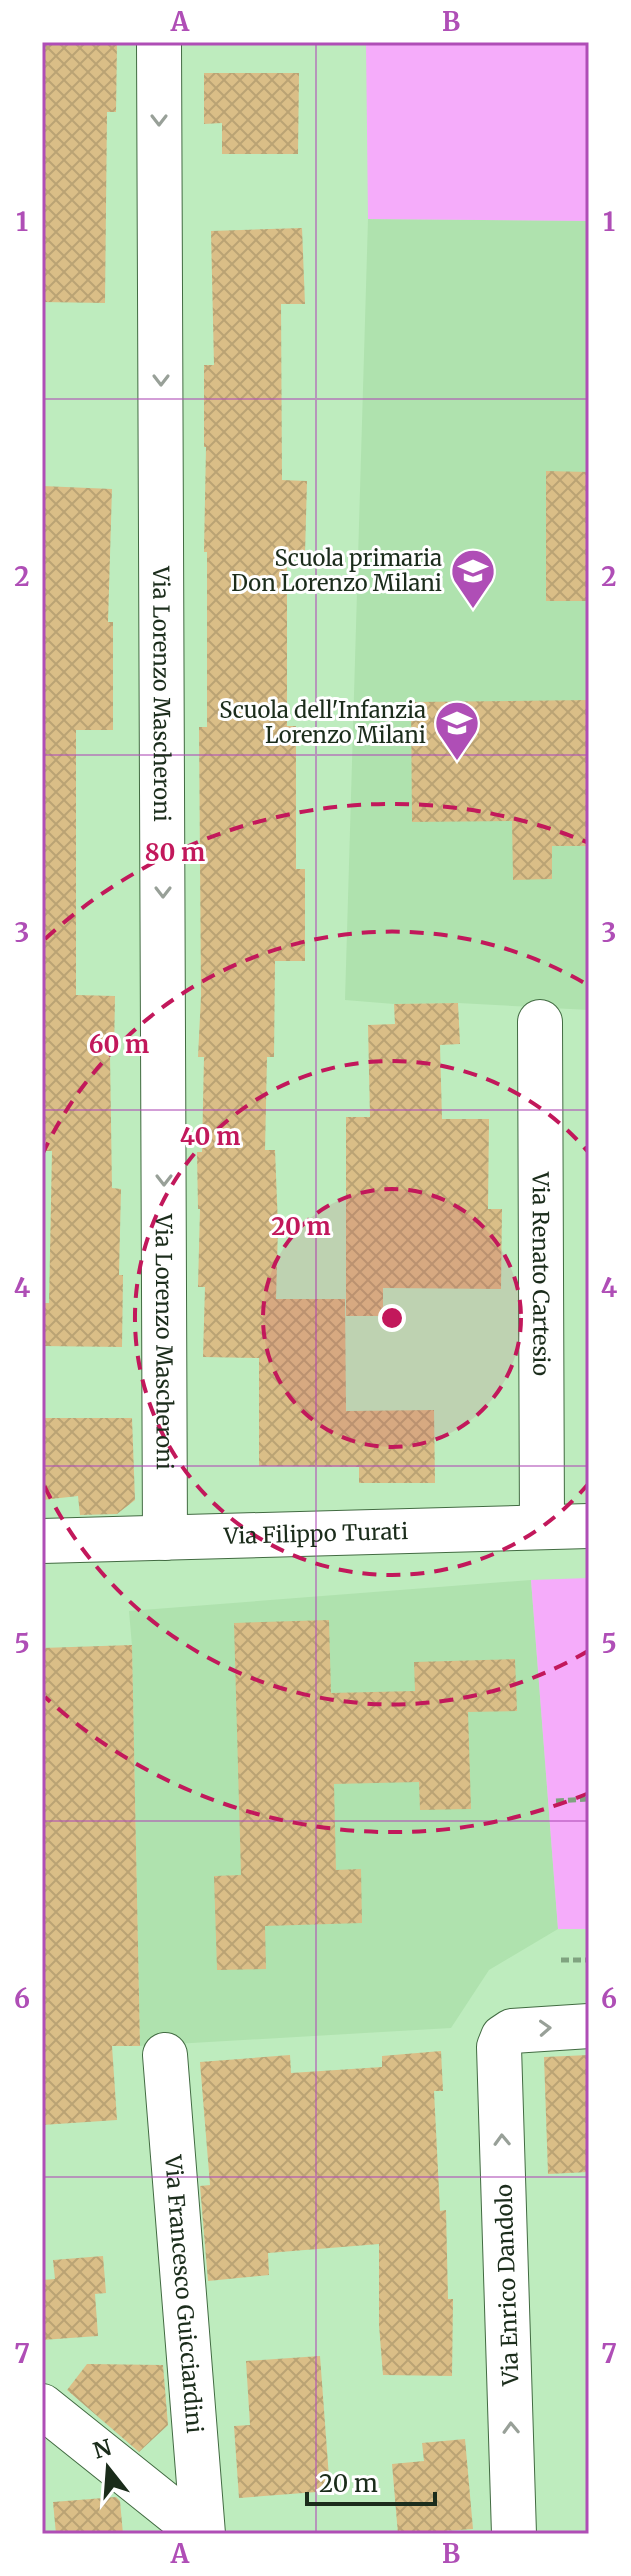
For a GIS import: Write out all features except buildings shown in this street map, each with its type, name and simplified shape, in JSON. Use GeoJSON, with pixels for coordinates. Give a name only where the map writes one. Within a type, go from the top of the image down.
{"type":"FeatureCollection","features":[{"type":"Feature","properties":{"kind":"street","name":"Via Lorenzo Mascheroni"},"geometry":{"type":"LineString","coordinates":[[159,42],[165,1538]]}},
{"type":"Feature","properties":{"kind":"street","name":"Via Renato Cartesio"},"geometry":{"type":"LineString","coordinates":[[540,1022],[542,1527]]}},
{"type":"Feature","properties":{"kind":"street","name":"Via Filippo Turati"},"geometry":{"type":"LineString","coordinates":[[42,1541],[589,1526]]}},
{"type":"Feature","properties":{"kind":"street","name":"Via Enrico Dandolo"},"geometry":{"type":"LineString","coordinates":[[514,2534],[499,2047],[503,2037],[517,2030],[589,2026]]}},
{"type":"Feature","properties":{"kind":"street","name":"Via Francesco Guicciardini"},"geometry":{"type":"LineString","coordinates":[[165,2055],[203,2534]]}},
{"type":"Feature","properties":{"kind":"street"},"geometry":{"type":"LineString","coordinates":[[42,2406],[203,2534]]}},
{"type":"Feature","properties":{"kind":"path"},"geometry":{"type":"LineString","coordinates":[[556,1801],[589,1799]]}},
{"type":"Feature","properties":{"kind":"path"},"geometry":{"type":"LineString","coordinates":[[561,1960],[589,1960]]}},
{"type":"Feature","properties":{"kind":"shaded area"},"geometry":{"type":"Polygon","coordinates":[[[366,42],[589,42],[589,221],[368,219],[366,42]]]}},
{"type":"Feature","properties":{"kind":"shaded area","name":"Scuola primaria Don Lorenzo Milani"},"geometry":{"type":"Polygon","coordinates":[[[368,219],[589,221],[589,1010],[345,1000],[368,219]]]}},
{"type":"Feature","properties":{"kind":"shaded area"},"geometry":{"type":"Polygon","coordinates":[[[589,1578],[589,1929],[558,1929],[531,1580],[589,1578]]]}},
{"type":"Feature","properties":{"kind":"shaded area"},"geometry":{"type":"Polygon","coordinates":[[[531,1580],[558,1929],[489,1970],[451,2028],[140,2046],[129,1611],[531,1580]]]}},
{"type":"Feature","properties":{"kind":"place","name":"Scuola primaria Don Lorenzo Milani"},"geometry":{"type":"Point","coordinates":[473,610]}},
{"type":"Feature","properties":{"kind":"place","name":"Scuola dell'Infanzia Lorenzo Milani"},"geometry":{"type":"Point","coordinates":[457,762]}}]}
